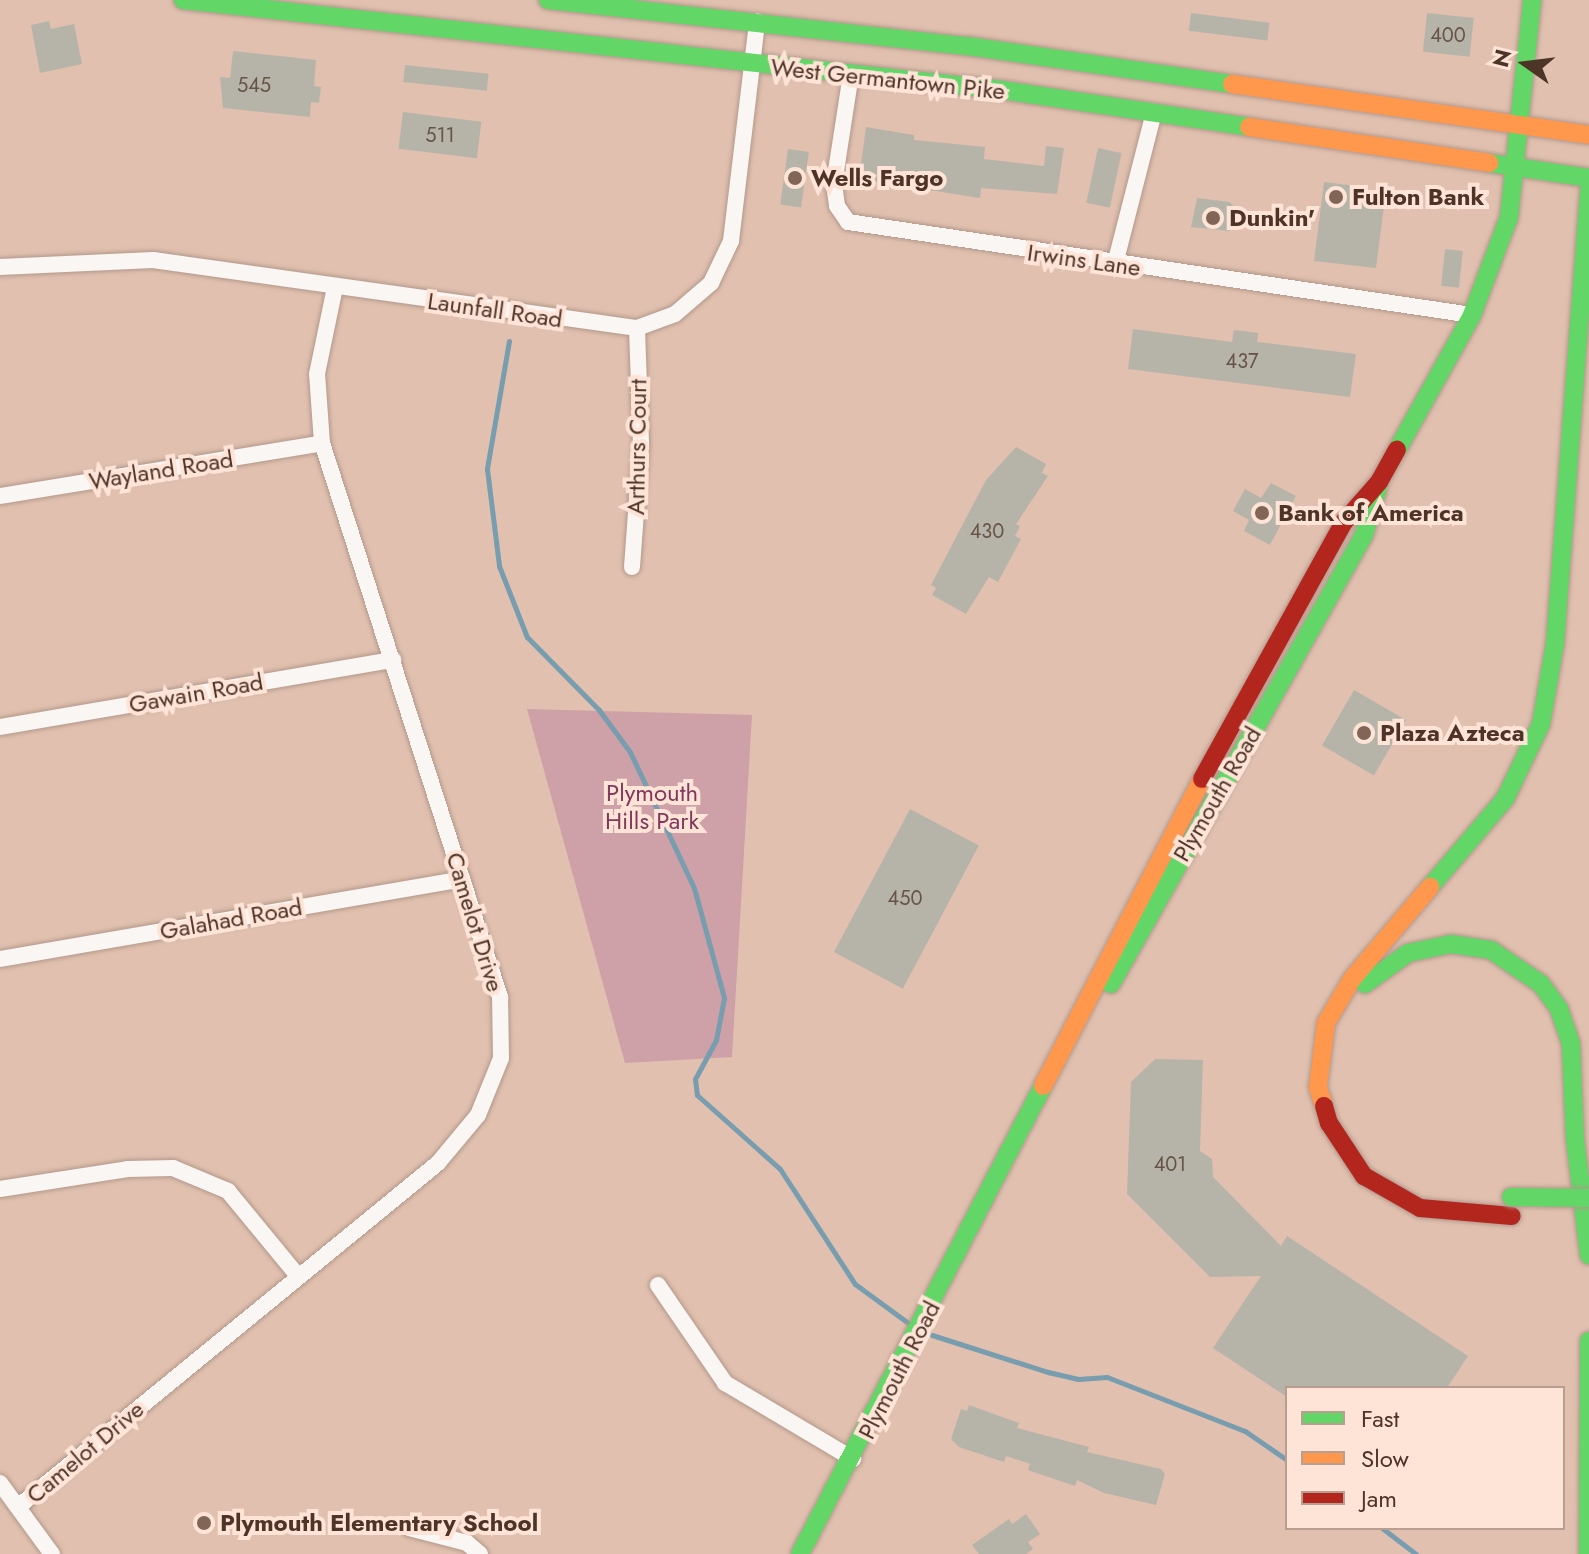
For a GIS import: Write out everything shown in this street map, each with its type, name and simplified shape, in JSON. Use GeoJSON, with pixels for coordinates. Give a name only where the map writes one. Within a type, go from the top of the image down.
{"type":"FeatureCollection","features":[{"type":"Feature","properties":{"kind":"main road","name":"West Germantown Pike"},"geometry":{"type":"LineString","coordinates":[[183,0],[751,66],[851,74],[1154,112],[1516,167],[1586,182]]}},
{"type":"Feature","properties":{"kind":"main road","name":"West Germantown Pike"},"geometry":{"type":"LineString","coordinates":[[548,0],[757,22],[1522,123],[1585,135]]}},
{"type":"Feature","properties":{"kind":"main road","name":"Plymouth Road"},"geometry":{"type":"LineString","coordinates":[[800,1554],[853,1459],[1038,1098],[1062,1069],[1364,535],[1379,482],[1472,315],[1504,238],[1522,123],[1532,0]]}},
{"type":"Feature","properties":{"kind":"main road"},"geometry":{"type":"LineString","coordinates":[[1586,182],[1555,644],[1541,724],[1505,799],[1352,979],[1326,1023],[1319,1052],[1318,1087],[1329,1123],[1364,1176],[1420,1208],[1512,1216],[1589,1216]]}},
{"type":"Feature","properties":{"kind":"main road"},"geometry":{"type":"LineString","coordinates":[[1589,1198],[1511,1197],[1453,1196],[1405,1184],[1366,1155],[1341,1114],[1332,1064],[1339,1027],[1367,982],[1408,953],[1451,944],[1491,950],[1529,973],[1559,1009],[1573,1058],[1575,1139],[1589,1255]]}},
{"type":"Feature","properties":{"kind":"main road"},"geometry":{"type":"LineString","coordinates":[[1588,1554],[1589,1341]]}},
{"type":"Feature","properties":{"kind":"street","name":"Launfall Road"},"geometry":{"type":"LineString","coordinates":[[0,267],[153,260],[637,328],[675,314],[711,283],[731,241],[757,22]]}},
{"type":"Feature","properties":{"kind":"street","name":"Irwins Lane"},"geometry":{"type":"LineString","coordinates":[[851,74],[834,184],[837,206],[848,222],[1472,315]]}},
{"type":"Feature","properties":{"kind":"street"},"geometry":{"type":"LineString","coordinates":[[1115,264],[1154,112]]}},
{"type":"Feature","properties":{"kind":"street","name":"Camelot Drive"},"geometry":{"type":"LineString","coordinates":[[19,1506],[438,1163],[478,1115],[501,1058],[500,997],[322,443],[317,374],[335,287]]}},
{"type":"Feature","properties":{"kind":"street","name":"Arthurs Court"},"geometry":{"type":"LineString","coordinates":[[632,567],[641,443],[637,328]]}},
{"type":"Feature","properties":{"kind":"street","name":"Wayland Road"},"geometry":{"type":"LineString","coordinates":[[0,496],[322,443]]}},
{"type":"Feature","properties":{"kind":"street","name":"Gawain Road"},"geometry":{"type":"LineString","coordinates":[[0,727],[393,660]]}},
{"type":"Feature","properties":{"kind":"street","name":"Galahad Road"},"geometry":{"type":"LineString","coordinates":[[0,959],[462,879]]}},
{"type":"Feature","properties":{"kind":"street"},"geometry":{"type":"LineString","coordinates":[[0,1189],[127,1169],[173,1168],[228,1191],[298,1276]]}},
{"type":"Feature","properties":{"kind":"street"},"geometry":{"type":"LineString","coordinates":[[658,1285],[725,1383],[853,1459]]}},
{"type":"Feature","properties":{"kind":"street"},"geometry":{"type":"LineString","coordinates":[[0,1483],[52,1554]]}},
{"type":"Feature","properties":{"kind":"street"},"geometry":{"type":"LineString","coordinates":[[409,1528],[467,1543],[480,1554]]}},
{"type":"Feature","properties":{"kind":"green space","name":"Plymouth Hills Park"},"geometry":{"type":"Polygon","coordinates":[[[527,709],[752,715],[732,1057],[625,1063],[527,709]]]}},
{"type":"Feature","properties":{"kind":"building"},"geometry":{"type":"Polygon","coordinates":[[[1191,13],[1269,23],[1267,40],[1189,31],[1191,13]]]}},
{"type":"Feature","properties":{"kind":"building"},"geometry":{"type":"Polygon","coordinates":[[[1427,13],[1474,18],[1470,57],[1423,52],[1427,13]]]}},
{"type":"Feature","properties":{"kind":"building"},"geometry":{"type":"Polygon","coordinates":[[[49,21],[51,29],[74,24],[82,64],[40,73],[31,25],[49,21]]]}},
{"type":"Feature","properties":{"kind":"building"},"geometry":{"type":"Polygon","coordinates":[[[233,51],[316,60],[314,86],[321,87],[319,103],[311,102],[310,117],[223,108],[220,77],[230,78],[233,51]]]}},
{"type":"Feature","properties":{"kind":"building"},"geometry":{"type":"Polygon","coordinates":[[[405,65],[489,74],[487,91],[403,82],[405,65]]]}},
{"type":"Feature","properties":{"kind":"building"},"geometry":{"type":"Polygon","coordinates":[[[403,112],[481,122],[477,158],[398,149],[403,112]]]}},
{"type":"Feature","properties":{"kind":"building"},"geometry":{"type":"Polygon","coordinates":[[[866,127],[914,135],[914,140],[985,147],[984,159],[1044,166],[1046,146],[1064,148],[1057,194],[981,188],[980,198],[859,179],[866,127]]]}},
{"type":"Feature","properties":{"kind":"building"},"geometry":{"type":"Polygon","coordinates":[[[1098,148],[1121,153],[1110,208],[1086,203],[1098,148]]]}},
{"type":"Feature","properties":{"kind":"building","name":"Wells Fargo"},"geometry":{"type":"Polygon","coordinates":[[[788,149],[809,152],[801,207],[780,204],[788,149]]]}},
{"type":"Feature","properties":{"kind":"building"},"geometry":{"type":"Polygon","coordinates":[[[1324,182],[1363,187],[1362,195],[1385,198],[1376,268],[1314,261],[1324,182]]]}},
{"type":"Feature","properties":{"kind":"building","name":"Dunkin'"},"geometry":{"type":"Polygon","coordinates":[[[1197,198],[1230,202],[1235,208],[1230,231],[1191,227],[1197,198]]]}},
{"type":"Feature","properties":{"kind":"building"},"geometry":{"type":"Polygon","coordinates":[[[1445,249],[1463,251],[1459,288],[1441,286],[1445,249]]]}},
{"type":"Feature","properties":{"kind":"building"},"geometry":{"type":"Polygon","coordinates":[[[1133,329],[1232,342],[1234,330],[1258,333],[1257,342],[1356,354],[1350,397],[1128,369],[1133,329]]]}},
{"type":"Feature","properties":{"kind":"building"},"geometry":{"type":"Polygon","coordinates":[[[1016,447],[1046,464],[1042,473],[1048,476],[1016,524],[1020,526],[1015,536],[1021,539],[998,582],[989,577],[966,614],[932,595],[936,588],[931,585],[986,480],[1016,447]]]}},
{"type":"Feature","properties":{"kind":"building","name":"Bank of America"},"geometry":{"type":"Polygon","coordinates":[[[1271,483],[1296,496],[1270,545],[1244,531],[1249,520],[1233,511],[1245,489],[1261,498],[1271,483]]]}},
{"type":"Feature","properties":{"kind":"building","name":"Plaza Azteca"},"geometry":{"type":"Polygon","coordinates":[[[1354,690],[1406,720],[1374,775],[1322,745],[1354,690]]]}},
{"type":"Feature","properties":{"kind":"building"},"geometry":{"type":"Polygon","coordinates":[[[910,809],[979,846],[903,989],[834,952],[910,809]]]}},
{"type":"Feature","properties":{"kind":"building"},"geometry":{"type":"Polygon","coordinates":[[[1155,1059],[1203,1060],[1200,1151],[1212,1159],[1213,1177],[1281,1246],[1287,1236],[1468,1356],[1448,1386],[1285,1386],[1285,1396],[1213,1348],[1261,1276],[1210,1277],[1127,1194],[1131,1082],[1155,1059]]]}},
{"type":"Feature","properties":{"kind":"building"},"geometry":{"type":"Polygon","coordinates":[[[969,1405],[1019,1423],[1017,1428],[1089,1447],[1087,1452],[1161,1469],[1165,1474],[1156,1505],[1104,1493],[1077,1480],[1075,1486],[1028,1470],[1030,1464],[1006,1456],[1004,1462],[959,1447],[951,1439],[961,1409],[967,1411],[969,1405]]]}},
{"type":"Feature","properties":{"kind":"building"},"geometry":{"type":"Polygon","coordinates":[[[1026,1514],[1040,1534],[1028,1542],[1033,1549],[1026,1554],[979,1554],[972,1545],[1009,1519],[1012,1524],[1026,1514]]]}},
{"type":"Feature","properties":{"kind":"waterway"},"geometry":{"type":"LineString","coordinates":[[509,341],[487,469],[499,566],[527,637],[599,710],[630,752],[694,888],[724,998],[716,1040],[695,1079],[697,1095],[780,1169],[855,1284],[908,1323]]}},
{"type":"Feature","properties":{"kind":"waterway"},"geometry":{"type":"LineString","coordinates":[[932,1335],[1048,1372],[1078,1379],[1107,1377],[1245,1431],[1285,1459]]}},
{"type":"Feature","properties":{"kind":"waterway"},"geometry":{"type":"LineString","coordinates":[[1385,1530],[1416,1554]]}},
{"type":"Feature","properties":{"kind":"traffic: fast"},"geometry":{"type":"LineString","coordinates":[[183,0],[1002,90],[1249,127]]}},
{"type":"Feature","properties":{"kind":"traffic: fast"},"geometry":{"type":"LineString","coordinates":[[548,0],[968,46],[1232,84]]}},
{"type":"Feature","properties":{"kind":"traffic: fast"},"geometry":{"type":"LineString","coordinates":[[1397,450],[1472,315],[1509,217],[1532,0]]}},
{"type":"Feature","properties":{"kind":"traffic: fast"},"geometry":{"type":"LineString","coordinates":[[1489,163],[1589,178]]}},
{"type":"Feature","properties":{"kind":"traffic: fast"},"geometry":{"type":"LineString","coordinates":[[1430,887],[1505,799],[1541,724],[1555,644],[1589,190]]}},
{"type":"Feature","properties":{"kind":"traffic: fast"},"geometry":{"type":"LineString","coordinates":[[1111,984],[1364,535],[1378,487]]}},
{"type":"Feature","properties":{"kind":"traffic: fast"},"geometry":{"type":"LineString","coordinates":[[1365,984],[1408,953],[1451,944],[1491,950],[1541,984],[1559,1009],[1571,1044],[1575,1139],[1589,1255]]}},
{"type":"Feature","properties":{"kind":"traffic: fast"},"geometry":{"type":"LineString","coordinates":[[800,1554],[1043,1086]]}},
{"type":"Feature","properties":{"kind":"traffic: fast"},"geometry":{"type":"LineString","coordinates":[[1511,1197],[1589,1198]]}},
{"type":"Feature","properties":{"kind":"traffic: fast"},"geometry":{"type":"LineString","coordinates":[[1588,1554],[1589,1341]]}},
{"type":"Feature","properties":{"kind":"traffic: slow"},"geometry":{"type":"LineString","coordinates":[[1232,84],[1589,135]]}},
{"type":"Feature","properties":{"kind":"traffic: slow"},"geometry":{"type":"LineString","coordinates":[[1249,127],[1489,163]]}},
{"type":"Feature","properties":{"kind":"traffic: slow"},"geometry":{"type":"LineString","coordinates":[[1043,1086],[1202,779]]}},
{"type":"Feature","properties":{"kind":"traffic: slow"},"geometry":{"type":"LineString","coordinates":[[1324,1106],[1318,1087],[1326,1023],[1352,979],[1430,887]]}},
{"type":"Feature","properties":{"kind":"traffic: jam"},"geometry":{"type":"LineString","coordinates":[[1202,779],[1344,522],[1379,482],[1397,450]]}},
{"type":"Feature","properties":{"kind":"traffic: jam"},"geometry":{"type":"LineString","coordinates":[[1324,1106],[1329,1123],[1364,1176],[1420,1208],[1512,1216]]}},
{"type":"Feature","properties":{"kind":"place","name":"Wells Fargo"},"geometry":{"type":"Point","coordinates":[795,178]}},
{"type":"Feature","properties":{"kind":"place","name":"Fulton Bank"},"geometry":{"type":"Point","coordinates":[1336,197]}},
{"type":"Feature","properties":{"kind":"place","name":"Dunkin'"},"geometry":{"type":"Point","coordinates":[1213,218]}},
{"type":"Feature","properties":{"kind":"place","name":"Bank of America"},"geometry":{"type":"Point","coordinates":[1262,513]}},
{"type":"Feature","properties":{"kind":"place","name":"Plaza Azteca"},"geometry":{"type":"Point","coordinates":[1364,733]}},
{"type":"Feature","properties":{"kind":"place","name":"Plymouth Elementary School"},"geometry":{"type":"Point","coordinates":[204,1523]}}]}
